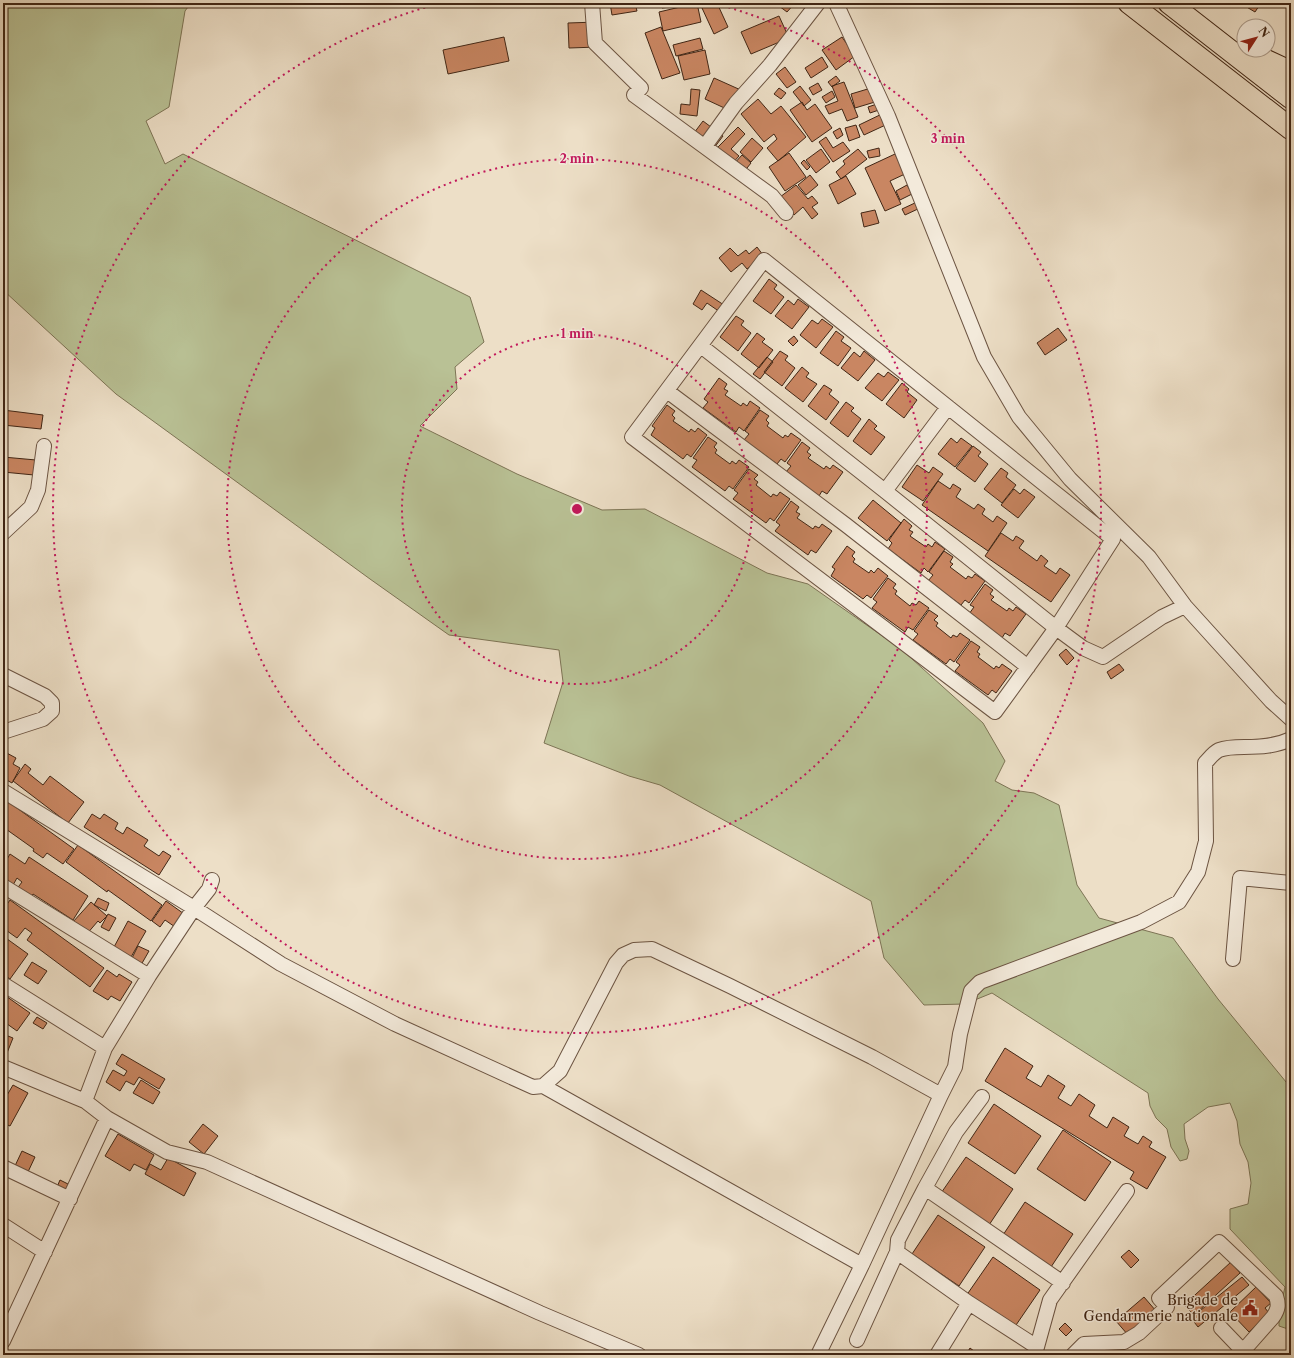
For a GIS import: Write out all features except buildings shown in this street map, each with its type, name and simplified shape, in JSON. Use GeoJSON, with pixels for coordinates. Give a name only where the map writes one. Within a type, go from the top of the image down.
{"type":"FeatureCollection","features":[{"type":"Feature","properties":{"kind":"highway"},"geometry":{"type":"LineString","coordinates":[[1129,3],[1291,128]]}},
{"type":"Feature","properties":{"kind":"highway"},"geometry":{"type":"LineString","coordinates":[[1169,3],[1291,98]]}},
{"type":"Feature","properties":{"kind":"highway"},"geometry":{"type":"LineString","coordinates":[[1202,29],[1236,42]]}},
{"type":"Feature","properties":{"kind":"highway"},"geometry":{"type":"LineString","coordinates":[[1262,58],[1291,72]]}},
{"type":"Feature","properties":{"kind":"street"},"geometry":{"type":"LineString","coordinates":[[592,3],[595,43],[641,88],[634,96],[772,196],[786,213]]}},
{"type":"Feature","properties":{"kind":"street"},"geometry":{"type":"LineString","coordinates":[[705,146],[736,102],[770,65],[818,3]]}},
{"type":"Feature","properties":{"kind":"street"},"geometry":{"type":"LineString","coordinates":[[836,3],[888,116],[984,357],[1019,417],[1070,479],[1149,557],[1185,606],[1271,701],[1291,719]]}},
{"type":"Feature","properties":{"kind":"street"},"geometry":{"type":"LineString","coordinates":[[764,260],[1114,539],[1056,628],[995,712],[632,437],[667,391],[764,260]]}},
{"type":"Feature","properties":{"kind":"street"},"geometry":{"type":"LineString","coordinates":[[701,346],[1083,648],[1104,657],[1162,617],[1185,606]]}},
{"type":"Feature","properties":{"kind":"street"},"geometry":{"type":"LineString","coordinates":[[667,391],[846,525],[1028,667]]}},
{"type":"Feature","properties":{"kind":"street"},"geometry":{"type":"LineString","coordinates":[[885,491],[948,407]]}},
{"type":"Feature","properties":{"kind":"street"},"geometry":{"type":"LineString","coordinates":[[3,533],[31,506],[38,490],[44,446]]}},
{"type":"Feature","properties":{"kind":"street"},"geometry":{"type":"LineString","coordinates":[[3,675],[45,696],[52,703],[52,712],[43,719],[3,732]]}},
{"type":"Feature","properties":{"kind":"street"},"geometry":{"type":"LineString","coordinates":[[818,1355],[955,1067],[960,1034],[971,991],[980,982],[1141,922],[1179,902],[1198,872],[1206,841],[1206,763],[1212,755],[1220,749],[1233,747],[1260,747],[1281,744],[1291,739]]}},
{"type":"Feature","properties":{"kind":"street"},"geometry":{"type":"LineString","coordinates":[[3,791],[194,908],[281,964],[395,1024],[533,1087],[543,1086],[862,1265]]}},
{"type":"Feature","properties":{"kind":"street"},"geometry":{"type":"LineString","coordinates":[[1233,959],[1240,878],[1291,883]]}},
{"type":"Feature","properties":{"kind":"street"},"geometry":{"type":"LineString","coordinates":[[84,1101],[105,1048],[149,976],[194,908],[209,889],[212,880]]}},
{"type":"Feature","properties":{"kind":"street"},"geometry":{"type":"LineString","coordinates":[[3,886],[149,976]]}},
{"type":"Feature","properties":{"kind":"street"},"geometry":{"type":"LineString","coordinates":[[543,1086],[560,1071],[616,963],[623,955],[634,950],[652,949],[851,1046],[941,1095]]}},
{"type":"Feature","properties":{"kind":"street"},"geometry":{"type":"LineString","coordinates":[[3,984],[105,1048]]}},
{"type":"Feature","properties":{"kind":"street"},"geometry":{"type":"LineString","coordinates":[[3,1067],[84,1101],[107,1118],[166,1152],[208,1162],[540,1313],[639,1355]]}},
{"type":"Feature","properties":{"kind":"street"},"geometry":{"type":"LineString","coordinates":[[858,1340],[897,1252],[898,1240],[956,1132],[982,1097]]}},
{"type":"Feature","properties":{"kind":"street"},"geometry":{"type":"LineString","coordinates":[[3,1341],[107,1118]]}},
{"type":"Feature","properties":{"kind":"street"},"geometry":{"type":"LineString","coordinates":[[3,1167],[70,1199]]}},
{"type":"Feature","properties":{"kind":"street"},"geometry":{"type":"LineString","coordinates":[[925,1188],[1063,1283]]}},
{"type":"Feature","properties":{"kind":"street"},"geometry":{"type":"LineString","coordinates":[[897,1252],[1036,1351],[1050,1300],[1127,1191]]}},
{"type":"Feature","properties":{"kind":"street"},"geometry":{"type":"LineString","coordinates":[[3,1225],[45,1252]]}},
{"type":"Feature","properties":{"kind":"street"},"geometry":{"type":"LineString","coordinates":[[1073,1355],[1084,1344],[1124,1342],[1139,1333],[1168,1307],[1159,1298],[1219,1242],[1276,1296],[1279,1304],[1277,1312],[1273,1318],[1243,1351],[1221,1328]]}},
{"type":"Feature","properties":{"kind":"street"},"geometry":{"type":"LineString","coordinates":[[937,1355],[969,1303]]}},
{"type":"Feature","properties":{"kind":"green space"},"geometry":{"type":"Polygon","coordinates":[[[3,3],[191,3],[185,11],[169,107],[146,121],[165,164],[183,154],[470,297],[484,342],[455,367],[457,389],[420,426],[517,474],[602,510],[645,509],[767,573],[808,584],[901,649],[983,723],[1005,761],[995,781],[1012,790],[1034,793],[1059,805],[1077,885],[1099,918],[1173,938],[1218,999],[1291,1088],[1291,1330],[1279,1326],[1279,1314],[1285,1287],[1230,1229],[1230,1209],[1248,1204],[1251,1183],[1248,1162],[1240,1144],[1237,1121],[1230,1103],[1208,1107],[1184,1124],[1185,1139],[1189,1151],[1187,1159],[1180,1161],[1171,1147],[1167,1129],[1156,1118],[1150,1106],[1148,1093],[992,993],[965,1004],[924,1005],[884,958],[871,901],[660,785],[629,776],[544,743],[563,682],[559,650],[449,635],[116,394],[3,290],[3,3]]]}},
{"type":"Feature","properties":{"kind":"place","name":"Brigade de Gendarmerie nationale"},"geometry":{"type":"Point","coordinates":[1250,1308]}}]}
